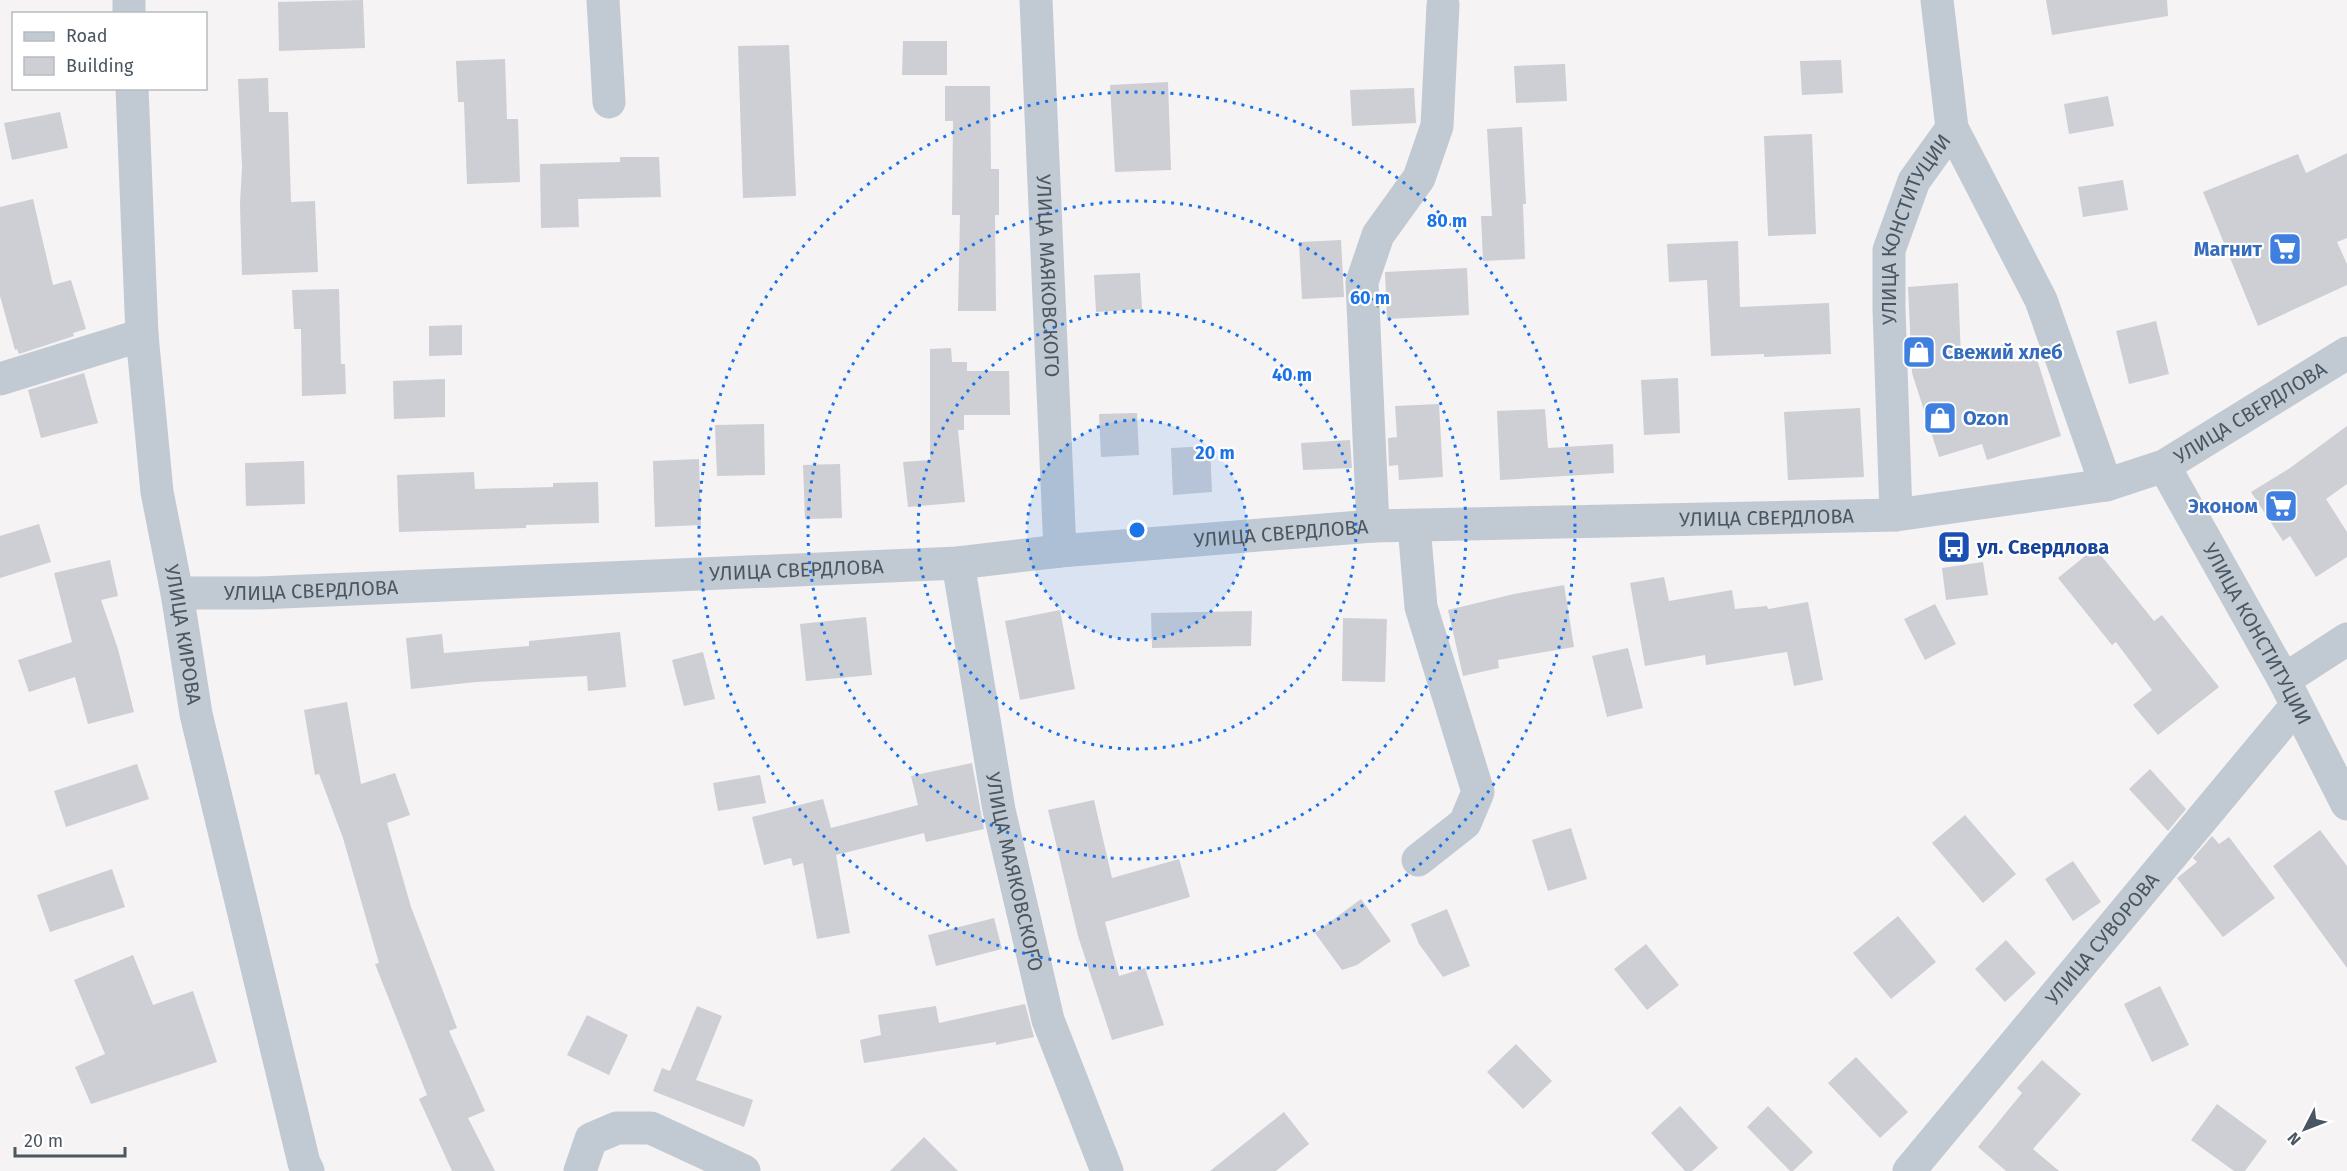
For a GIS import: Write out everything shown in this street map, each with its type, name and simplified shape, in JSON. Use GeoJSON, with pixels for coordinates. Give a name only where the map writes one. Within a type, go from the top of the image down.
{"type":"FeatureCollection","features":[{"type":"Feature","properties":{"kind":"street"},"geometry":{"type":"LineString","coordinates":[[603,0],[609,102]]}},
{"type":"Feature","properties":{"kind":"street","name":"УЛИЦА МАЯКОВСКОГО"},"geometry":{"type":"LineString","coordinates":[[1036,0],[1060,551]]}},
{"type":"Feature","properties":{"kind":"street","name":"УЛИЦА КОНСТИТУЦИИ"},"geometry":{"type":"LineString","coordinates":[[1937,0],[1952,128],[2041,300],[2106,485]]}},
{"type":"Feature","properties":{"kind":"street"},"geometry":{"type":"LineString","coordinates":[[1373,526],[1362,282],[1378,235],[1419,178],[1437,126],[1443,5]]}},
{"type":"Feature","properties":{"kind":"street","name":"УЛИЦА КИРОВА"},"geometry":{"type":"LineString","coordinates":[[132,90],[142,335],[157,492],[177,593],[196,714],[301,1151],[308,1171]]}},
{"type":"Feature","properties":{"kind":"street","name":"УЛИЦА КОНСТИТУЦИИ"},"geometry":{"type":"LineString","coordinates":[[1896,515],[1889,250],[1914,181],[1952,128]]}},
{"type":"Feature","properties":{"kind":"street"},"geometry":{"type":"LineString","coordinates":[[0,379],[142,335]]}},
{"type":"Feature","properties":{"kind":"street","name":"УЛИЦА СВЕРДЛОВА"},"geometry":{"type":"LineString","coordinates":[[177,593],[260,594],[958,563],[1060,551],[1373,526],[1896,515],[2106,485],[2164,466],[2347,353]]}},
{"type":"Feature","properties":{"kind":"street","name":"УЛИЦА КОНСТИТУЦИИ"},"geometry":{"type":"LineString","coordinates":[[2164,466],[2290,693],[2347,804]]}},
{"type":"Feature","properties":{"kind":"street"},"geometry":{"type":"LineString","coordinates":[[1414,526],[1421,607],[1478,792],[1465,822],[1418,860]]}},
{"type":"Feature","properties":{"kind":"street","name":"УЛИЦА МАЯКОВСКОГО"},"geometry":{"type":"LineString","coordinates":[[958,563],[999,810],[1048,1020],[1107,1171]]}},
{"type":"Feature","properties":{"kind":"street","name":"УЛИЦА СУВОРОВА"},"geometry":{"type":"LineString","coordinates":[[1908,1171],[2290,693],[2347,639]]}},
{"type":"Feature","properties":{"kind":"street"},"geometry":{"type":"LineString","coordinates":[[580,1171],[591,1139],[617,1128],[651,1128],[744,1171]]}},
{"type":"Feature","properties":{"kind":"building"},"geometry":{"type":"Polygon","coordinates":[[[363,0],[365,48],[279,51],[278,2],[363,0]]]}},
{"type":"Feature","properties":{"kind":"building"},"geometry":{"type":"Polygon","coordinates":[[[2046,0],[2167,0],[2168,16],[2052,35],[2046,0]]]}},
{"type":"Feature","properties":{"kind":"building"},"geometry":{"type":"Polygon","coordinates":[[[903,41],[947,41],[947,75],[902,75],[903,41]]]}},
{"type":"Feature","properties":{"kind":"building"},"geometry":{"type":"Polygon","coordinates":[[[789,45],[796,196],[743,198],[738,46],[789,45]]]}},
{"type":"Feature","properties":{"kind":"building"},"geometry":{"type":"Polygon","coordinates":[[[505,59],[507,119],[518,119],[520,182],[467,184],[464,102],[458,102],[456,61],[505,59]]]}},
{"type":"Feature","properties":{"kind":"building"},"geometry":{"type":"Polygon","coordinates":[[[1841,60],[1843,93],[1802,95],[1800,61],[1841,60]]]}},
{"type":"Feature","properties":{"kind":"building"},"geometry":{"type":"Polygon","coordinates":[[[1565,64],[1567,101],[1516,103],[1514,66],[1565,64]]]}},
{"type":"Feature","properties":{"kind":"building"},"geometry":{"type":"Polygon","coordinates":[[[268,78],[269,112],[288,112],[291,202],[315,201],[318,272],[242,275],[240,204],[242,167],[238,79],[268,78]]]}},
{"type":"Feature","properties":{"kind":"building"},"geometry":{"type":"Polygon","coordinates":[[[1168,82],[1171,170],[1115,172],[1110,85],[1168,82]]]}},
{"type":"Feature","properties":{"kind":"building"},"geometry":{"type":"Polygon","coordinates":[[[945,86],[990,86],[991,169],[999,169],[999,215],[995,215],[996,311],[958,311],[960,215],[952,215],[953,121],[945,121],[945,86]]]}},
{"type":"Feature","properties":{"kind":"building"},"geometry":{"type":"Polygon","coordinates":[[[1414,88],[1416,123],[1352,126],[1350,90],[1414,88]]]}},
{"type":"Feature","properties":{"kind":"building"},"geometry":{"type":"Polygon","coordinates":[[[2108,96],[2114,126],[2069,134],[2064,104],[2108,96]]]}},
{"type":"Feature","properties":{"kind":"building"},"geometry":{"type":"Polygon","coordinates":[[[60,112],[68,148],[12,160],[4,123],[60,112]]]}},
{"type":"Feature","properties":{"kind":"building"},"geometry":{"type":"Polygon","coordinates":[[[1522,127],[1526,204],[1523,204],[1525,259],[1483,261],[1481,216],[1492,216],[1487,129],[1522,127]]]}},
{"type":"Feature","properties":{"kind":"building"},"geometry":{"type":"Polygon","coordinates":[[[1812,134],[1816,234],[1768,236],[1764,136],[1812,134]]]}},
{"type":"Feature","properties":{"kind":"building"},"geometry":{"type":"Polygon","coordinates":[[[2347,153],[2347,238],[2337,242],[2347,264],[2347,285],[2258,326],[2203,192],[2298,154],[2306,173],[2347,153]]]}},
{"type":"Feature","properties":{"kind":"building"},"geometry":{"type":"Polygon","coordinates":[[[620,157],[659,157],[661,197],[578,199],[579,227],[541,228],[540,164],[620,162],[620,157]]]}},
{"type":"Feature","properties":{"kind":"building"},"geometry":{"type":"Polygon","coordinates":[[[2123,180],[2128,210],[2083,217],[2078,187],[2123,180]]]}},
{"type":"Feature","properties":{"kind":"building"},"geometry":{"type":"Polygon","coordinates":[[[33,199],[53,285],[71,280],[86,329],[73,333],[74,336],[19,354],[17,349],[15,350],[0,296],[0,207],[33,199]]]}},
{"type":"Feature","properties":{"kind":"building"},"geometry":{"type":"Polygon","coordinates":[[[1341,240],[1344,297],[1302,299],[1299,242],[1341,240]]]}},
{"type":"Feature","properties":{"kind":"building"},"geometry":{"type":"Polygon","coordinates":[[[1738,241],[1740,307],[1829,303],[1831,354],[1764,357],[1764,354],[1711,356],[1707,280],[1669,282],[1667,244],[1738,241]]]}},
{"type":"Feature","properties":{"kind":"building"},"geometry":{"type":"Polygon","coordinates":[[[1467,268],[1469,315],[1387,319],[1385,272],[1467,268]]]}},
{"type":"Feature","properties":{"kind":"building"},"geometry":{"type":"Polygon","coordinates":[[[1140,273],[1142,309],[1096,312],[1094,275],[1140,273]]]}},
{"type":"Feature","properties":{"kind":"building"},"geometry":{"type":"Polygon","coordinates":[[[1958,283],[1961,358],[2009,343],[2015,362],[2036,356],[2061,436],[1987,460],[1982,444],[1939,457],[1912,373],[1908,287],[1958,283]]]}},
{"type":"Feature","properties":{"kind":"building"},"geometry":{"type":"Polygon","coordinates":[[[339,289],[341,364],[345,364],[346,394],[302,396],[301,329],[294,329],[292,290],[339,289]]]}},
{"type":"Feature","properties":{"kind":"building"},"geometry":{"type":"Polygon","coordinates":[[[2156,321],[2169,374],[2129,384],[2116,331],[2156,321]]]}},
{"type":"Feature","properties":{"kind":"building"},"geometry":{"type":"Polygon","coordinates":[[[462,325],[462,355],[429,356],[429,326],[462,325]]]}},
{"type":"Feature","properties":{"kind":"building"},"geometry":{"type":"Polygon","coordinates":[[[951,348],[952,362],[967,362],[967,371],[1009,371],[1010,415],[964,415],[964,430],[958,430],[965,502],[908,507],[903,462],[930,460],[930,349],[951,348]]]}},
{"type":"Feature","properties":{"kind":"building"},"geometry":{"type":"Polygon","coordinates":[[[84,373],[98,423],[41,438],[28,390],[84,373]]]}},
{"type":"Feature","properties":{"kind":"building"},"geometry":{"type":"Polygon","coordinates":[[[1678,378],[1680,433],[1644,435],[1641,380],[1678,378]]]}},
{"type":"Feature","properties":{"kind":"building"},"geometry":{"type":"Polygon","coordinates":[[[445,379],[445,417],[394,419],[393,381],[445,379]]]}},
{"type":"Feature","properties":{"kind":"building"},"geometry":{"type":"Polygon","coordinates":[[[1439,404],[1443,477],[1399,480],[1398,465],[1389,466],[1388,438],[1397,437],[1395,406],[1439,404]]]}},
{"type":"Feature","properties":{"kind":"building"},"geometry":{"type":"Polygon","coordinates":[[[1860,408],[1864,477],[1788,480],[1784,412],[1860,408]]]}},
{"type":"Feature","properties":{"kind":"building"},"geometry":{"type":"Polygon","coordinates":[[[1545,409],[1548,448],[1613,444],[1614,473],[1500,480],[1497,411],[1545,409]]]}},
{"type":"Feature","properties":{"kind":"building"},"geometry":{"type":"Polygon","coordinates":[[[1137,413],[1139,455],[1101,457],[1099,414],[1137,413]]]}},
{"type":"Feature","properties":{"kind":"building"},"geometry":{"type":"Polygon","coordinates":[[[764,424],[765,475],[717,476],[715,425],[764,424]]]}},
{"type":"Feature","properties":{"kind":"building"},"geometry":{"type":"Polygon","coordinates":[[[2347,426],[2347,484],[2326,499],[2347,532],[2347,557],[2316,577],[2290,536],[2283,541],[2251,492],[2290,468],[2347,426]]]}},
{"type":"Feature","properties":{"kind":"building"},"geometry":{"type":"Polygon","coordinates":[[[1350,440],[1352,468],[1303,470],[1301,443],[1350,440]]]}},
{"type":"Feature","properties":{"kind":"building"},"geometry":{"type":"Polygon","coordinates":[[[1210,446],[1212,492],[1173,495],[1171,448],[1210,446]]]}},
{"type":"Feature","properties":{"kind":"building"},"geometry":{"type":"Polygon","coordinates":[[[699,459],[701,525],[655,527],[653,461],[699,459]]]}},
{"type":"Feature","properties":{"kind":"building"},"geometry":{"type":"Polygon","coordinates":[[[304,461],[305,504],[246,506],[245,463],[304,461]]]}},
{"type":"Feature","properties":{"kind":"building"},"geometry":{"type":"Polygon","coordinates":[[[840,464],[842,518],[805,519],[803,465],[840,464]]]}},
{"type":"Feature","properties":{"kind":"building"},"geometry":{"type":"Polygon","coordinates":[[[474,472],[475,489],[553,487],[553,483],[598,482],[599,523],[399,532],[397,475],[474,472]]]}},
{"type":"Feature","properties":{"kind":"building"},"geometry":{"type":"Polygon","coordinates":[[[39,524],[51,562],[0,578],[0,536],[39,524]]]}},
{"type":"Feature","properties":{"kind":"building"},"geometry":{"type":"Polygon","coordinates":[[[2095,548],[2154,621],[2162,615],[2219,687],[2158,735],[2133,705],[2152,690],[2116,642],[2112,645],[2058,578],[2095,548]]]}},
{"type":"Feature","properties":{"kind":"building"},"geometry":{"type":"Polygon","coordinates":[[[110,560],[118,596],[101,600],[118,649],[134,712],[88,724],[75,677],[29,692],[18,660],[72,642],[54,573],[110,560]]]}},
{"type":"Feature","properties":{"kind":"building"},"geometry":{"type":"Polygon","coordinates":[[[1983,562],[1988,595],[1946,600],[1942,568],[1983,562]]]}},
{"type":"Feature","properties":{"kind":"building"},"geometry":{"type":"Polygon","coordinates":[[[1664,577],[1669,601],[1732,590],[1735,609],[1767,606],[1768,609],[1808,602],[1823,680],[1794,686],[1787,652],[1706,665],[1705,655],[1645,666],[1630,583],[1664,577]]]}},
{"type":"Feature","properties":{"kind":"building"},"geometry":{"type":"Polygon","coordinates":[[[1564,585],[1574,647],[1498,660],[1499,668],[1463,676],[1448,610],[1564,585]]]}},
{"type":"Feature","properties":{"kind":"building"},"geometry":{"type":"Polygon","coordinates":[[[1935,604],[1956,644],[1925,660],[1904,619],[1935,604]]]}},
{"type":"Feature","properties":{"kind":"building"},"geometry":{"type":"Polygon","coordinates":[[[1060,610],[1075,689],[1020,700],[1005,621],[1060,610]]]}},
{"type":"Feature","properties":{"kind":"building"},"geometry":{"type":"Polygon","coordinates":[[[1252,611],[1251,646],[1152,648],[1151,613],[1252,611]]]}},
{"type":"Feature","properties":{"kind":"building"},"geometry":{"type":"Polygon","coordinates":[[[866,617],[872,675],[806,681],[800,624],[866,617]]]}},
{"type":"Feature","properties":{"kind":"building"},"geometry":{"type":"Polygon","coordinates":[[[1343,618],[1387,619],[1385,682],[1342,681],[1343,618]]]}},
{"type":"Feature","properties":{"kind":"building"},"geometry":{"type":"Polygon","coordinates":[[[620,632],[626,687],[588,691],[587,676],[476,682],[411,689],[406,638],[442,634],[444,653],[529,646],[529,641],[620,632]]]}},
{"type":"Feature","properties":{"kind":"building"},"geometry":{"type":"Polygon","coordinates":[[[1628,648],[1643,708],[1607,717],[1592,656],[1628,648]]]}},
{"type":"Feature","properties":{"kind":"building"},"geometry":{"type":"Polygon","coordinates":[[[703,652],[715,699],[684,706],[672,660],[703,652]]]}},
{"type":"Feature","properties":{"kind":"building"},"geometry":{"type":"Polygon","coordinates":[[[347,702],[361,784],[395,773],[410,815],[387,823],[411,907],[457,1028],[449,1031],[485,1111],[468,1118],[495,1171],[452,1171],[419,1099],[427,1095],[375,964],[379,963],[343,838],[319,774],[315,775],[304,710],[347,702]]]}},
{"type":"Feature","properties":{"kind":"building"},"geometry":{"type":"Polygon","coordinates":[[[972,763],[984,829],[926,842],[924,833],[836,855],[850,933],[817,939],[803,863],[793,866],[791,858],[764,865],[752,817],[823,799],[831,828],[918,805],[911,776],[972,763]]]}},
{"type":"Feature","properties":{"kind":"building"},"geometry":{"type":"Polygon","coordinates":[[[137,764],[149,799],[66,827],[54,791],[137,764]]]}},
{"type":"Feature","properties":{"kind":"building"},"geometry":{"type":"Polygon","coordinates":[[[2150,769],[2186,809],[2168,831],[2129,789],[2150,769]]]}},
{"type":"Feature","properties":{"kind":"building"},"geometry":{"type":"Polygon","coordinates":[[[760,775],[766,803],[718,811],[713,783],[760,775]]]}},
{"type":"Feature","properties":{"kind":"building"},"geometry":{"type":"Polygon","coordinates":[[[1094,800],[1112,878],[1179,859],[1190,897],[1105,922],[1119,976],[1145,968],[1164,1025],[1112,1040],[1078,936],[1048,810],[1094,800]]]}},
{"type":"Feature","properties":{"kind":"building"},"geometry":{"type":"Polygon","coordinates":[[[1965,815],[2016,874],[1983,903],[1932,843],[1965,815]]]}},
{"type":"Feature","properties":{"kind":"building"},"geometry":{"type":"Polygon","coordinates":[[[1571,828],[1587,879],[1548,891],[1532,840],[1571,828]]]}},
{"type":"Feature","properties":{"kind":"building"},"geometry":{"type":"Polygon","coordinates":[[[2320,830],[2347,866],[2347,968],[2273,866],[2320,830]]]}},
{"type":"Feature","properties":{"kind":"building"},"geometry":{"type":"Polygon","coordinates":[[[2212,836],[2219,844],[2229,837],[2275,898],[2223,937],[2177,878],[2197,862],[2193,858],[2212,836]]]}},
{"type":"Feature","properties":{"kind":"building"},"geometry":{"type":"Polygon","coordinates":[[[2073,861],[2101,902],[2073,921],[2045,879],[2073,861]]]}},
{"type":"Feature","properties":{"kind":"building"},"geometry":{"type":"Polygon","coordinates":[[[112,869],[125,907],[50,932],[37,895],[112,869]]]}},
{"type":"Feature","properties":{"kind":"building"},"geometry":{"type":"Polygon","coordinates":[[[1361,899],[1391,941],[1357,965],[1342,970],[1315,933],[1361,899]]]}},
{"type":"Feature","properties":{"kind":"building"},"geometry":{"type":"Polygon","coordinates":[[[1447,909],[1470,966],[1443,977],[1419,944],[1411,924],[1447,909]]]}},
{"type":"Feature","properties":{"kind":"building"},"geometry":{"type":"Polygon","coordinates":[[[1898,916],[1936,962],[1891,999],[1853,953],[1898,916]]]}},
{"type":"Feature","properties":{"kind":"building"},"geometry":{"type":"Polygon","coordinates":[[[994,918],[1002,949],[936,966],[928,935],[994,918]]]}},
{"type":"Feature","properties":{"kind":"building"},"geometry":{"type":"Polygon","coordinates":[[[2006,940],[2036,973],[2005,1002],[1975,969],[2006,940]]]}},
{"type":"Feature","properties":{"kind":"building"},"geometry":{"type":"Polygon","coordinates":[[[1646,944],[1679,985],[1647,1010],[1614,969],[1646,944]]]}},
{"type":"Feature","properties":{"kind":"building"},"geometry":{"type":"Polygon","coordinates":[[[133,955],[153,1005],[193,991],[217,1062],[91,1104],[75,1067],[105,1054],[74,980],[133,955]]]}},
{"type":"Feature","properties":{"kind":"building"},"geometry":{"type":"Polygon","coordinates":[[[2160,986],[2189,1045],[2152,1062],[2124,1004],[2160,986]]]}},
{"type":"Feature","properties":{"kind":"building"},"geometry":{"type":"Polygon","coordinates":[[[1025,1004],[1034,1037],[996,1045],[996,1042],[864,1063],[860,1040],[881,1035],[878,1015],[936,1006],[939,1023],[1025,1004]]]}},
{"type":"Feature","properties":{"kind":"building"},"geometry":{"type":"Polygon","coordinates":[[[697,1006],[722,1016],[696,1080],[753,1100],[744,1127],[653,1091],[662,1068],[670,1071],[697,1006]]]}},
{"type":"Feature","properties":{"kind":"building"},"geometry":{"type":"Polygon","coordinates":[[[587,1015],[628,1035],[609,1075],[567,1055],[587,1015]]]}},
{"type":"Feature","properties":{"kind":"building"},"geometry":{"type":"Polygon","coordinates":[[[1516,1044],[1552,1081],[1523,1109],[1487,1072],[1516,1044]]]}},
{"type":"Feature","properties":{"kind":"building"},"geometry":{"type":"Polygon","coordinates":[[[1856,1057],[1908,1112],[1880,1138],[1828,1083],[1856,1057]]]}},
{"type":"Feature","properties":{"kind":"building"},"geometry":{"type":"Polygon","coordinates":[[[2042,1060],[2081,1094],[2033,1149],[2059,1171],[2006,1171],[1978,1147],[2022,1093],[2017,1088],[2042,1060]]]}},
{"type":"Feature","properties":{"kind":"building"},"geometry":{"type":"Polygon","coordinates":[[[2217,1104],[2267,1141],[2245,1171],[2234,1171],[2191,1140],[2217,1104]]]}},
{"type":"Feature","properties":{"kind":"building"},"geometry":{"type":"Polygon","coordinates":[[[1680,1106],[1718,1148],[1692,1171],[1685,1171],[1651,1133],[1680,1106]]]}},
{"type":"Feature","properties":{"kind":"building"},"geometry":{"type":"Polygon","coordinates":[[[1768,1106],[1813,1152],[1793,1171],[1790,1171],[1747,1127],[1768,1106]]]}},
{"type":"Feature","properties":{"kind":"building"},"geometry":{"type":"Polygon","coordinates":[[[1284,1112],[1309,1144],[1276,1171],[1210,1171],[1284,1112]]]}},
{"type":"Feature","properties":{"kind":"building"},"geometry":{"type":"Polygon","coordinates":[[[924,1137],[958,1171],[890,1171],[924,1137]]]}},
{"type":"Feature","properties":{"kind":"place","name":"Магнит"},"geometry":{"type":"Point","coordinates":[2285,249]}},
{"type":"Feature","properties":{"kind":"place","name":"Свежий хлеб"},"geometry":{"type":"Point","coordinates":[1919,352]}},
{"type":"Feature","properties":{"kind":"place","name":"Ozon"},"geometry":{"type":"Point","coordinates":[1940,418]}},
{"type":"Feature","properties":{"kind":"place","name":"Эконом"},"geometry":{"type":"Point","coordinates":[2281,506]}},
{"type":"Feature","properties":{"kind":"place","name":"ул. Свердлова"},"geometry":{"type":"Point","coordinates":[1954,547]}}]}
